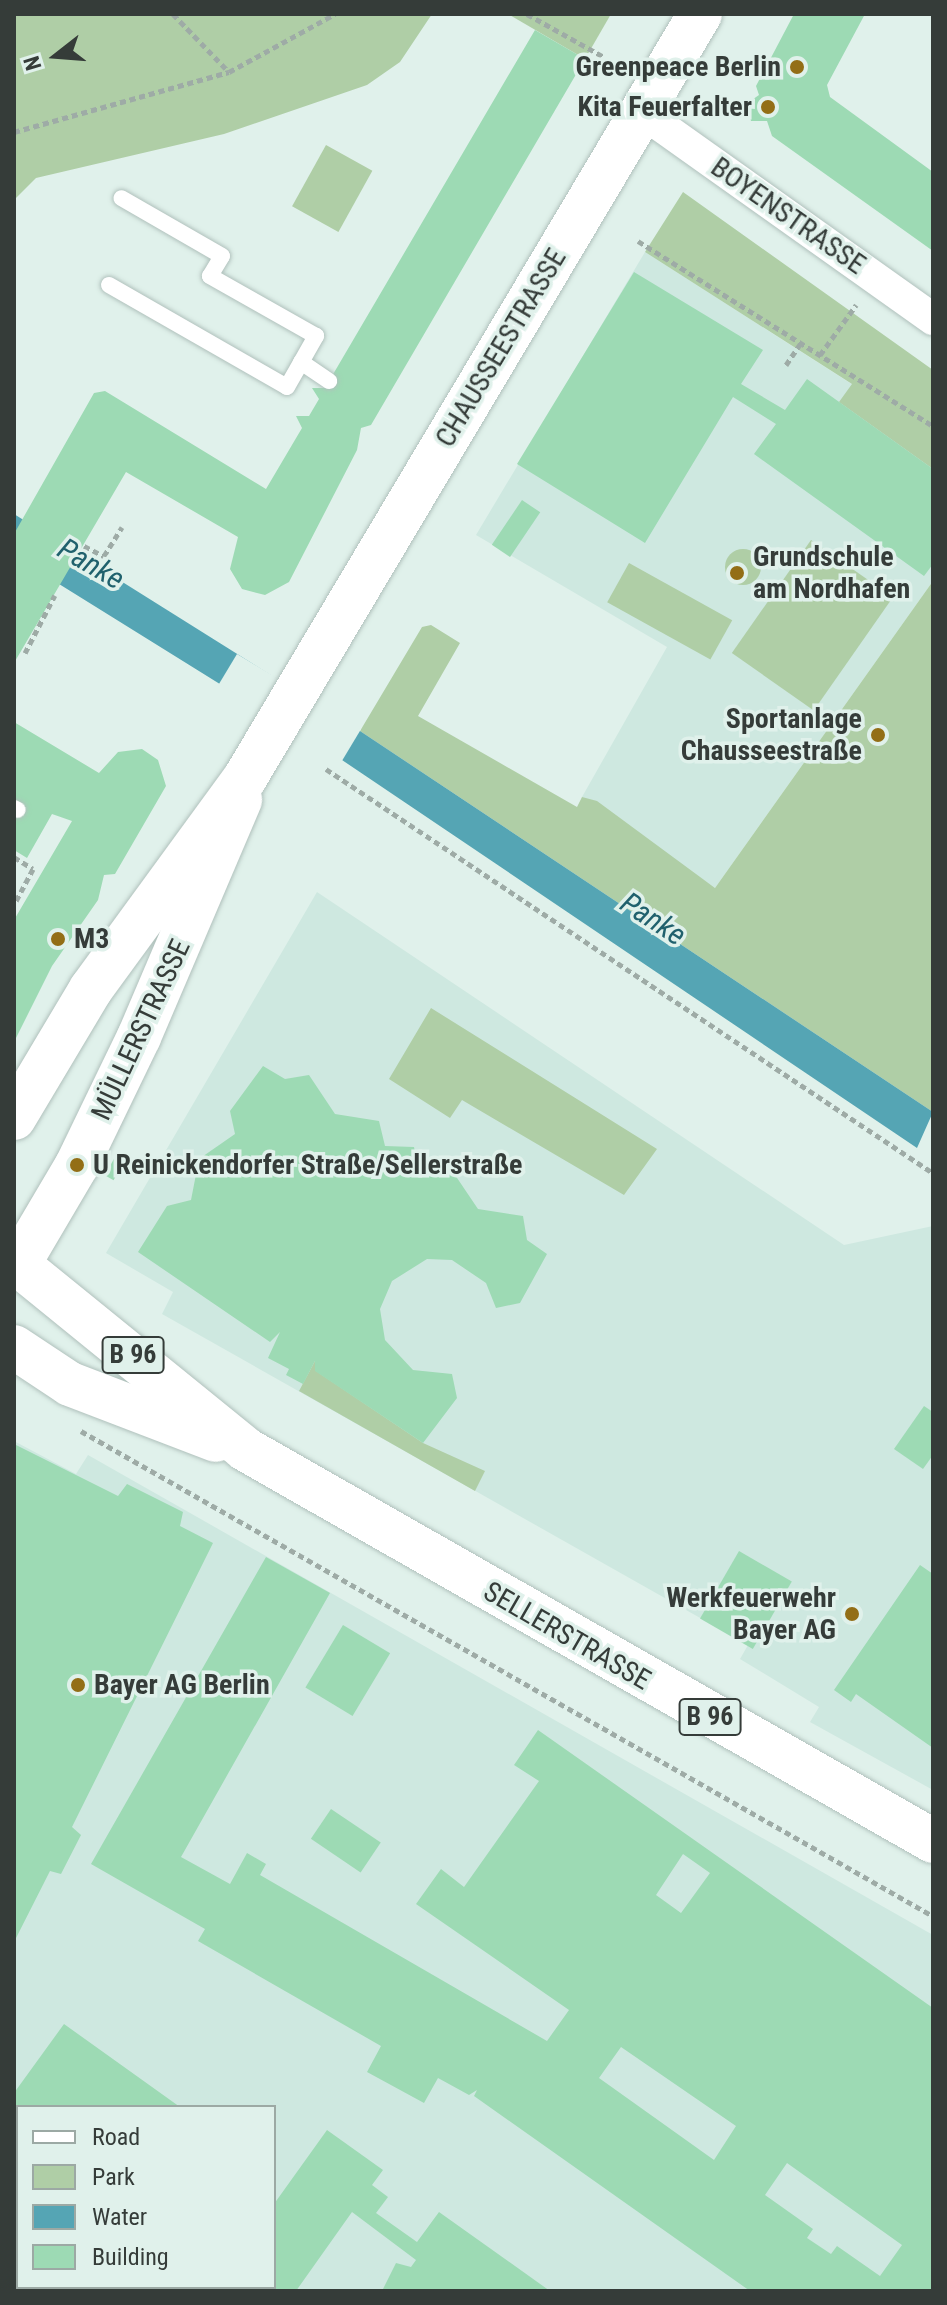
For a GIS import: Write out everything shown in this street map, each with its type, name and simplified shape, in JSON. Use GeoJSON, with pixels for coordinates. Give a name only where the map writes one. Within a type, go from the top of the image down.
{"type":"FeatureCollection","features":[{"type":"Feature","properties":{"kind":"main road","name":"CHAUSSEESTRASSE"},"geometry":{"type":"LineString","coordinates":[[289,706],[700,14]]}},
{"type":"Feature","properties":{"kind":"main road","name":"MÜLLERSTRASSE"},"geometry":{"type":"LineString","coordinates":[[14,1118],[91,989],[245,778],[289,706]]}},
{"type":"Feature","properties":{"kind":"main road","name":"MÜLLERSTRASSE"},"geometry":{"type":"LineString","coordinates":[[15,1266],[77,1165],[145,1025],[220,861],[245,778]]}},
{"type":"Feature","properties":{"kind":"main road","name":"SELLERSTRASSE"},"geometry":{"type":"LineString","coordinates":[[15,1266],[245,1449],[933,1841]]}},
{"type":"Feature","properties":{"kind":"main road","name":"SELLERSTRASSE"},"geometry":{"type":"LineString","coordinates":[[14,1347],[70,1384],[245,1449]]}},
{"type":"Feature","properties":{"kind":"street","name":"BOYENSTRASSE"},"geometry":{"type":"LineString","coordinates":[[643,113],[933,319]]}},
{"type":"Feature","properties":{"kind":"lane"},"geometry":{"type":"LineString","coordinates":[[109,285],[287,387],[316,336],[210,276],[222,256],[121,198]]}},
{"type":"Feature","properties":{"kind":"lane"},"geometry":{"type":"LineString","coordinates":[[301,362],[329,381]]}},
{"type":"Feature","properties":{"kind":"path"},"geometry":{"type":"LineString","coordinates":[[173,14],[229,72]]}},
{"type":"Feature","properties":{"kind":"path"},"geometry":{"type":"LineString","coordinates":[[14,132],[229,72],[335,14]]}},
{"type":"Feature","properties":{"kind":"path"},"geometry":{"type":"LineString","coordinates":[[527,14],[604,57]]}},
{"type":"Feature","properties":{"kind":"path"},"geometry":{"type":"LineString","coordinates":[[638,241],[933,426]]}},
{"type":"Feature","properties":{"kind":"path"},"geometry":{"type":"LineString","coordinates":[[820,355],[856,305]]}},
{"type":"Feature","properties":{"kind":"path"},"geometry":{"type":"LineString","coordinates":[[786,365],[801,343]]}},
{"type":"Feature","properties":{"kind":"path"},"geometry":{"type":"LineString","coordinates":[[84,546],[104,556],[122,527]]}},
{"type":"Feature","properties":{"kind":"path"},"geometry":{"type":"LineString","coordinates":[[25,653],[55,595]]}},
{"type":"Feature","properties":{"kind":"path"},"geometry":{"type":"LineString","coordinates":[[326,769],[933,1173]]}},
{"type":"Feature","properties":{"kind":"path"},"geometry":{"type":"LineString","coordinates":[[14,857],[33,869],[14,904]]}},
{"type":"Feature","properties":{"kind":"path"},"geometry":{"type":"LineString","coordinates":[[136,1463],[933,1916]]}},
{"type":"Feature","properties":{"kind":"shaded area","name":"Grundschule am Nordhafen"},"geometry":{"type":"Polygon","coordinates":[[[645,252],[933,436],[933,581],[715,888],[582,797],[667,647],[476,535],[645,252]]]}},
{"type":"Feature","properties":{"kind":"shaded area"},"geometry":{"type":"Polygon","coordinates":[[[317,892],[844,1245],[933,1226],[933,1790],[810,1722],[819,1707],[740,1659],[748,1645],[162,1314],[173,1292],[106,1253],[317,892]]]}},
{"type":"Feature","properties":{"kind":"shaded area"},"geometry":{"type":"Polygon","coordinates":[[[14,1441],[76,1474],[88,1455],[933,1935],[933,2291],[14,2291],[14,1441]]]}},
{"type":"Feature","properties":{"kind":"green space"},"geometry":{"type":"Polygon","coordinates":[[[14,14],[432,14],[400,62],[367,85],[224,134],[36,178],[14,200],[14,14]]]}},
{"type":"Feature","properties":{"kind":"green space"},"geometry":{"type":"Polygon","coordinates":[[[508,14],[611,14],[585,59],[508,14]]]}},
{"type":"Feature","properties":{"kind":"green space"},"geometry":{"type":"Polygon","coordinates":[[[326,145],[372,171],[338,232],[292,206],[326,145]]]}},
{"type":"Feature","properties":{"kind":"green space"},"geometry":{"type":"Polygon","coordinates":[[[683,192],[933,370],[933,469],[839,402],[852,384],[645,252],[683,192]]]}},
{"type":"Feature","properties":{"kind":"green space"},"geometry":{"type":"Polygon","coordinates":[[[811,540],[893,597],[814,710],[732,653],[811,540]]]}},
{"type":"Feature","properties":{"kind":"green space"},"geometry":{"type":"Polygon","coordinates":[[[743,549],[756,554],[761,567],[756,580],[743,585],[730,580],[725,567],[730,554],[743,549]]]}},
{"type":"Feature","properties":{"kind":"green space"},"geometry":{"type":"Polygon","coordinates":[[[629,563],[732,620],[710,660],[607,602],[629,563]]]}},
{"type":"Feature","properties":{"kind":"green space"},"geometry":{"type":"Polygon","coordinates":[[[933,581],[933,1112],[360,731],[422,627],[431,625],[460,643],[418,716],[577,807],[582,797],[597,801],[715,888],[933,581]]]}},
{"type":"Feature","properties":{"kind":"green space"},"geometry":{"type":"Polygon","coordinates":[[[431,1008],[657,1149],[624,1195],[462,1100],[450,1118],[389,1079],[431,1008]]]}},
{"type":"Feature","properties":{"kind":"green space"},"geometry":{"type":"Polygon","coordinates":[[[315,1361],[316,1371],[423,1443],[485,1471],[475,1491],[299,1391],[315,1361]]]}},
{"type":"Feature","properties":{"kind":"water","name":"Panke"},"geometry":{"type":"Polygon","coordinates":[[[14,514],[360,731],[933,1112],[917,1148],[342,760],[14,556],[14,514]]]}},
{"type":"Feature","properties":{"kind":"pier"},"geometry":{"type":"Polygon","coordinates":[[[237,654],[361,729],[341,763],[216,688],[237,654]]]}},
{"type":"Feature","properties":{"kind":"building"},"geometry":{"type":"Polygon","coordinates":[[[794,14],[865,14],[827,85],[830,97],[933,172],[933,251],[772,136],[767,121],[751,121],[746,104],[759,95],[756,86],[794,14]]]}},
{"type":"Feature","properties":{"kind":"building"},"geometry":{"type":"Polygon","coordinates":[[[535,30],[585,59],[371,425],[361,428],[357,450],[289,582],[265,595],[242,589],[230,569],[238,537],[126,472],[14,663],[14,534],[94,393],[105,391],[266,489],[302,428],[296,416],[309,416],[319,399],[312,388],[325,388],[535,30]]]}},
{"type":"Feature","properties":{"kind":"building"},"geometry":{"type":"Polygon","coordinates":[[[634,272],[763,350],[741,384],[785,410],[807,379],[933,469],[933,564],[924,576],[754,454],[776,424],[733,397],[645,543],[517,464],[634,272]]]}},
{"type":"Feature","properties":{"kind":"building"},"geometry":{"type":"Polygon","coordinates":[[[522,500],[540,512],[510,557],[492,545],[522,500]]]}},
{"type":"Feature","properties":{"kind":"building"},"geometry":{"type":"Polygon","coordinates":[[[14,722],[99,773],[118,752],[142,749],[158,760],[166,786],[115,874],[104,875],[98,900],[52,966],[14,1042],[14,920],[72,821],[52,814],[27,858],[14,850],[14,722]]]}},
{"type":"Feature","properties":{"kind":"building"},"geometry":{"type":"Polygon","coordinates":[[[263,1066],[285,1079],[309,1075],[335,1114],[379,1121],[385,1146],[414,1147],[418,1168],[427,1174],[451,1169],[478,1209],[523,1216],[527,1240],[547,1254],[520,1303],[496,1308],[486,1283],[452,1260],[427,1259],[392,1281],[380,1309],[385,1340],[413,1370],[452,1374],[457,1398],[423,1443],[315,1371],[315,1361],[303,1384],[286,1375],[289,1369],[268,1358],[280,1332],[270,1342],[138,1252],[167,1206],[191,1200],[199,1159],[235,1134],[230,1111],[263,1066]]]}},
{"type":"Feature","properties":{"kind":"building"},"geometry":{"type":"Polygon","coordinates":[[[115,1157],[124,1162],[114,1180],[105,1175],[115,1157]]]}},
{"type":"Feature","properties":{"kind":"building"},"geometry":{"type":"Polygon","coordinates":[[[924,1406],[933,1412],[933,1455],[923,1469],[894,1449],[924,1406]]]}},
{"type":"Feature","properties":{"kind":"building","name":"Bayer AG Berlin"},"geometry":{"type":"Polygon","coordinates":[[[14,1444],[118,1496],[127,1484],[183,1512],[180,1526],[213,1543],[72,1827],[81,1835],[61,1874],[50,1871],[14,1942],[14,1444]]]}},
{"type":"Feature","properties":{"kind":"building"},"geometry":{"type":"Polygon","coordinates":[[[739,1551],[792,1582],[753,1649],[700,1619],[739,1551]]]}},
{"type":"Feature","properties":{"kind":"building"},"geometry":{"type":"Polygon","coordinates":[[[266,1557],[330,1593],[181,1857],[230,1884],[247,1853],[266,1864],[260,1875],[547,2041],[569,2010],[416,1904],[441,1869],[464,1887],[539,1781],[514,1765],[538,1730],[933,2008],[933,2291],[750,2291],[474,2096],[477,2090],[469,2095],[438,2078],[424,2103],[367,2072],[381,2046],[198,1941],[205,1929],[91,1864],[266,1557]],[[683,1854],[656,1895],[681,1913],[710,1873],[683,1854]],[[621,2047],[599,2078],[714,2160],[736,2126],[621,2047]],[[787,2163],[765,2195],[813,2229],[807,2238],[831,2254],[837,2246],[880,2276],[902,2245],[787,2163]]]}},
{"type":"Feature","properties":{"kind":"building"},"geometry":{"type":"Polygon","coordinates":[[[920,1565],[933,1574],[933,1748],[856,1694],[851,1702],[834,1690],[920,1565]]]}},
{"type":"Feature","properties":{"kind":"building"},"geometry":{"type":"Polygon","coordinates":[[[343,1625],[390,1653],[353,1716],[305,1688],[343,1625]]]}},
{"type":"Feature","properties":{"kind":"building"},"geometry":{"type":"Polygon","coordinates":[[[331,1809],[381,1843],[361,1872],[311,1839],[331,1809]]]}},
{"type":"Feature","properties":{"kind":"building"},"geometry":{"type":"Polygon","coordinates":[[[64,2024],[177,2105],[16,2105],[16,2134],[14,2093],[64,2024]]]}},
{"type":"Feature","properties":{"kind":"building"},"geometry":{"type":"Polygon","coordinates":[[[327,2130],[383,2170],[372,2185],[388,2197],[376,2213],[417,2242],[439,2212],[550,2291],[382,2291],[396,2263],[411,2267],[416,2260],[352,2212],[296,2291],[212,2291],[276,2289],[276,2201],[327,2130]]]}},
{"type":"Feature","properties":{"kind":"building"},"geometry":{"type":"Polygon","coordinates":[[[14,2233],[16,2289],[95,2291],[14,2291],[14,2233]]]}},
{"type":"Feature","properties":{"kind":"place","name":"Greenpeace Berlin"},"geometry":{"type":"Point","coordinates":[797,67]}},
{"type":"Feature","properties":{"kind":"place","name":"Kita Feuerfalter"},"geometry":{"type":"Point","coordinates":[768,107]}},
{"type":"Feature","properties":{"kind":"place","name":"Grundschule am Nordhafen"},"geometry":{"type":"Point","coordinates":[737,573]}},
{"type":"Feature","properties":{"kind":"place","name":"Sportanlage Chausseestraße"},"geometry":{"type":"Point","coordinates":[878,735]}},
{"type":"Feature","properties":{"kind":"place","name":"M3"},"geometry":{"type":"Point","coordinates":[58,939]}},
{"type":"Feature","properties":{"kind":"place","name":"U Reinickendorfer Straße/Sellerstraße"},"geometry":{"type":"Point","coordinates":[77,1165]}},
{"type":"Feature","properties":{"kind":"place","name":"Werkfeuerwehr Bayer AG"},"geometry":{"type":"Point","coordinates":[852,1614]}},
{"type":"Feature","properties":{"kind":"place","name":"Bayer AG Berlin"},"geometry":{"type":"Point","coordinates":[78,1685]}}]}
